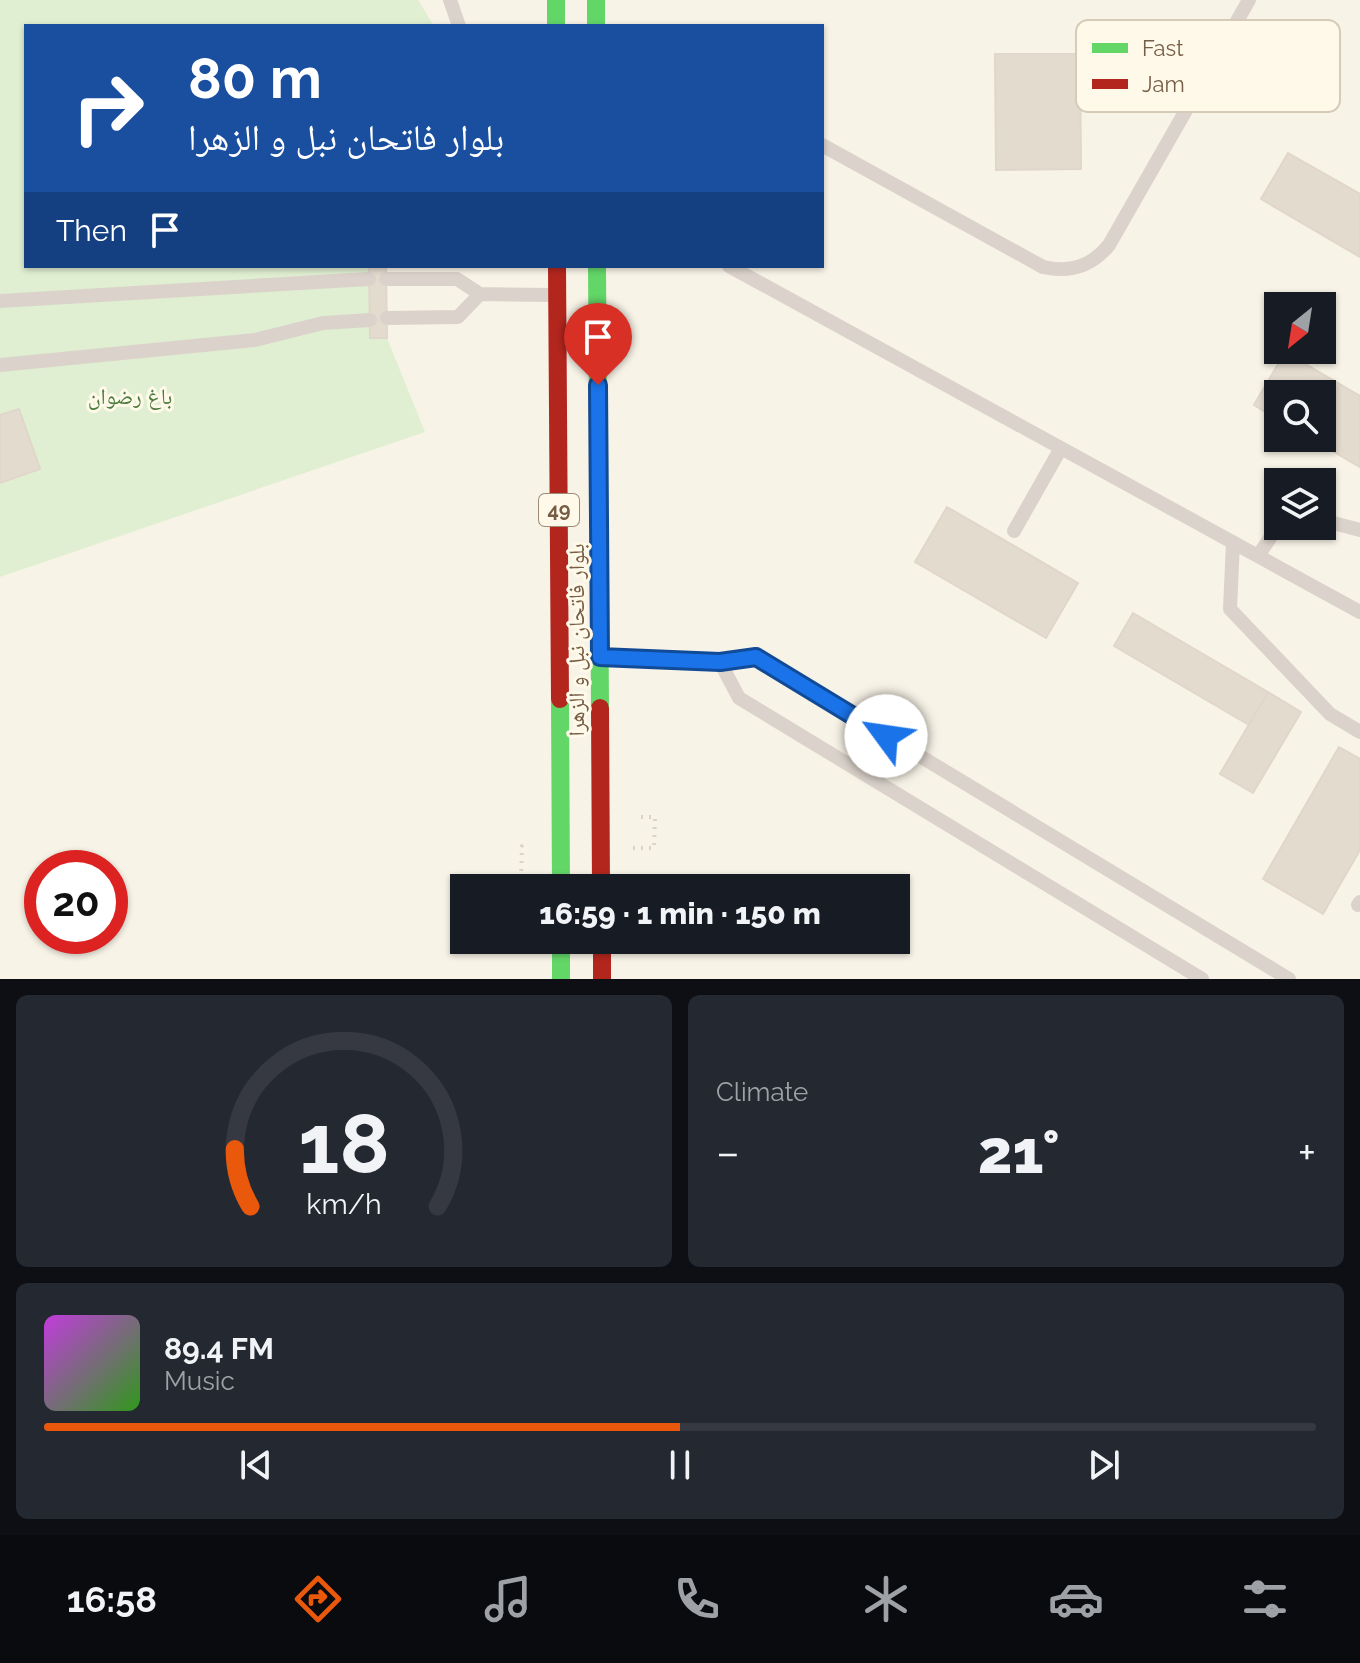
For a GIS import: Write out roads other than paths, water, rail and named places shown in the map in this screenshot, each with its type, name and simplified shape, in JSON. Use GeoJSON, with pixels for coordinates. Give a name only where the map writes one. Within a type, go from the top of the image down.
{"type":"FeatureCollection","features":[{"type":"Feature","properties":{"kind":"highway"},"geometry":{"type":"LineString","coordinates":[[556,0],[556,24]]}},
{"type":"Feature","properties":{"kind":"highway"},"geometry":{"type":"LineString","coordinates":[[596,0],[596,24]]}},
{"type":"Feature","properties":{"kind":"highway","name":"49"},"geometry":{"type":"LineString","coordinates":[[558,268],[577,295],[596,268]]}},
{"type":"Feature","properties":{"kind":"highway","name":"بلوار فاتحان نبل و الزهرا"},"geometry":{"type":"LineString","coordinates":[[563,874],[580,725],[600,657],[577,295]]}},
{"type":"Feature","properties":{"kind":"highway","name":"بلوار فاتحان نبل و الزهرا"},"geometry":{"type":"LineString","coordinates":[[577,295],[580,725],[599,874]]}},
{"type":"Feature","properties":{"kind":"highway"},"geometry":{"type":"LineString","coordinates":[[561,954],[561,979]]}},
{"type":"Feature","properties":{"kind":"highway"},"geometry":{"type":"LineString","coordinates":[[602,954],[602,979]]}},
{"type":"Feature","properties":{"kind":"lane"},"geometry":{"type":"LineString","coordinates":[[450,0],[458,24]]}},
{"type":"Feature","properties":{"kind":"lane"},"geometry":{"type":"LineString","coordinates":[[1238,20],[1249,0]]}},
{"type":"Feature","properties":{"kind":"lane"},"geometry":{"type":"LineString","coordinates":[[824,146],[1043,267],[1056,270],[1082,267],[1109,245],[1185,112]]}},
{"type":"Feature","properties":{"kind":"lane"},"geometry":{"type":"LineString","coordinates":[[733,268],[1360,612]]}},
{"type":"Feature","properties":{"kind":"lane"},"geometry":{"type":"LineString","coordinates":[[0,301],[369,279]]}},
{"type":"Feature","properties":{"kind":"lane"},"geometry":{"type":"LineString","coordinates":[[386,279],[457,279],[480,294],[577,295]]}},
{"type":"Feature","properties":{"kind":"lane"},"geometry":{"type":"LineString","coordinates":[[387,318],[458,317],[480,294]]}},
{"type":"Feature","properties":{"kind":"lane"},"geometry":{"type":"LineString","coordinates":[[0,365],[255,340],[323,323],[370,320]]}},
{"type":"Feature","properties":{"kind":"lane"},"geometry":{"type":"LineString","coordinates":[[1014,531],[1061,448]]}},
{"type":"Feature","properties":{"kind":"lane"},"geometry":{"type":"LineString","coordinates":[[1336,524],[1360,530]]}},
{"type":"Feature","properties":{"kind":"lane"},"geometry":{"type":"LineString","coordinates":[[1258,556],[1269,540]]}},
{"type":"Feature","properties":{"kind":"lane"},"geometry":{"type":"LineString","coordinates":[[1233,542],[1230,609],[1330,714],[1360,732]]}},
{"type":"Feature","properties":{"kind":"lane"},"geometry":{"type":"LineString","coordinates":[[600,657],[720,662],[756,657],[1289,979]]}},
{"type":"Feature","properties":{"kind":"lane"},"geometry":{"type":"LineString","coordinates":[[720,662],[739,698],[1202,979]]}},
{"type":"Feature","properties":{"kind":"park label","name":"باغ رضوان"},"geometry":{"type":"Point","coordinates":[130,396]}}]}
